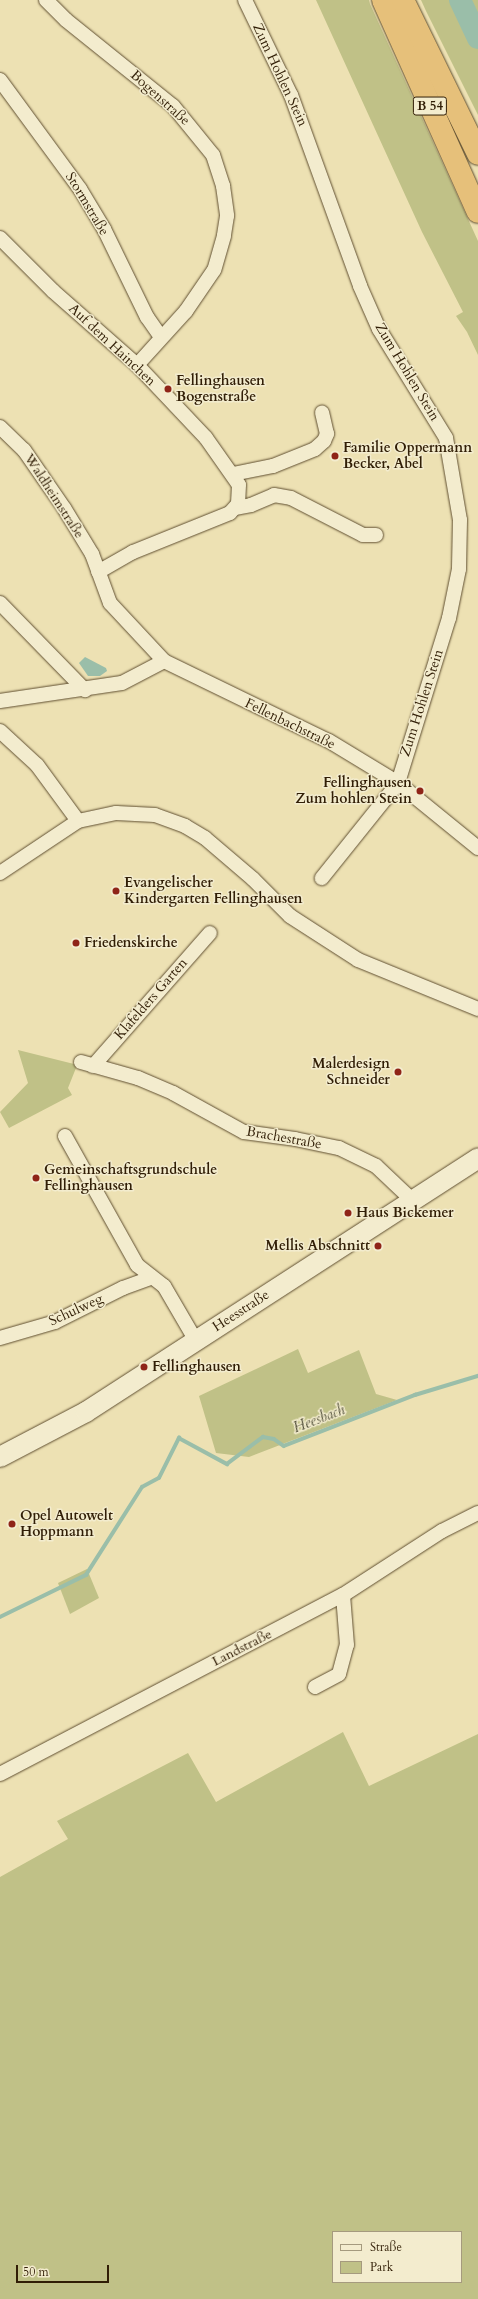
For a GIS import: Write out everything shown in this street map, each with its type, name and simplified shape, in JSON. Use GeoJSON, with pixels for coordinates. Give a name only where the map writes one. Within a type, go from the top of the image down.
{"type":"FeatureCollection","features":[{"type":"Feature","properties":{"kind":"highway","name":"B 54"},"geometry":{"type":"LineString","coordinates":[[383,0],[478,212]]}},
{"type":"Feature","properties":{"kind":"highway","name":"B 54"},"geometry":{"type":"LineString","coordinates":[[403,0],[478,154]]}},
{"type":"Feature","properties":{"kind":"main road","name":"Heesstraße"},"geometry":{"type":"LineString","coordinates":[[0,1457],[86,1412],[478,1158]]}},
{"type":"Feature","properties":{"kind":"street","name":"Bogenstraße"},"geometry":{"type":"LineString","coordinates":[[46,0],[66,20],[173,106],[193,127],[213,155],[223,186],[227,216],[224,236],[214,270],[201,292],[137,365]]}},
{"type":"Feature","properties":{"kind":"street","name":"Zum Hohlen Stein"},"geometry":{"type":"LineString","coordinates":[[245,0],[303,123],[360,286],[379,328],[437,420],[446,438],[450,458],[460,520],[459,569],[450,618],[398,783]]}},
{"type":"Feature","properties":{"kind":"street","name":"Stormstraße"},"geometry":{"type":"LineString","coordinates":[[0,80],[80,189],[104,229],[147,317],[161,337]]}},
{"type":"Feature","properties":{"kind":"street","name":"Auf dem Hainchen"},"geometry":{"type":"LineString","coordinates":[[0,238],[59,296],[137,365],[206,438],[233,474],[240,488],[236,508]]}},
{"type":"Feature","properties":{"kind":"street"},"geometry":{"type":"LineString","coordinates":[[233,474],[273,466],[315,449],[324,441],[327,434],[322,413]]}},
{"type":"Feature","properties":{"kind":"street","name":"Waldheimstraße"},"geometry":{"type":"LineString","coordinates":[[0,427],[24,450],[64,508],[92,554],[98,572]]}},
{"type":"Feature","properties":{"kind":"street"},"geometry":{"type":"LineString","coordinates":[[0,700],[85,690],[122,683],[164,661],[110,603],[98,572],[134,552],[230,513],[236,508],[251,506],[274,495],[291,498],[363,535],[376,535]]}},
{"type":"Feature","properties":{"kind":"street"},"geometry":{"type":"LineString","coordinates":[[0,603],[85,690]]}},
{"type":"Feature","properties":{"kind":"street","name":"Fellenbachstraße"},"geometry":{"type":"LineString","coordinates":[[164,661],[330,741],[398,783],[478,848]]}},
{"type":"Feature","properties":{"kind":"street"},"geometry":{"type":"LineString","coordinates":[[0,731],[37,765],[78,821]]}},
{"type":"Feature","properties":{"kind":"street"},"geometry":{"type":"LineString","coordinates":[[322,878],[398,783]]}},
{"type":"Feature","properties":{"kind":"street"},"geometry":{"type":"LineString","coordinates":[[0,873],[78,821],[116,813],[155,815],[185,826],[205,838],[253,879],[290,916],[358,960],[478,1009]]}},
{"type":"Feature","properties":{"kind":"street","name":"Klafelders Garten"},"geometry":{"type":"LineString","coordinates":[[87,1064],[210,933]]}},
{"type":"Feature","properties":{"kind":"street","name":"Brachestraße"},"geometry":{"type":"LineString","coordinates":[[87,1064],[138,1078],[173,1093],[244,1132],[295,1139],[339,1148],[376,1166],[412,1200]]}},
{"type":"Feature","properties":{"kind":"street"},"geometry":{"type":"LineString","coordinates":[[65,1136],[137,1265],[151,1278],[164,1286],[196,1341]]}},
{"type":"Feature","properties":{"kind":"street","name":"Schulweg"},"geometry":{"type":"LineString","coordinates":[[0,1338],[55,1322],[123,1288],[151,1278]]}},
{"type":"Feature","properties":{"kind":"street","name":"Landstraße"},"geometry":{"type":"LineString","coordinates":[[0,1774],[343,1595],[442,1531],[478,1513]]}},
{"type":"Feature","properties":{"kind":"street"},"geometry":{"type":"LineString","coordinates":[[315,1687],[339,1674],[347,1645],[343,1595]]}},
{"type":"Feature","properties":{"kind":"green space"},"geometry":{"type":"Polygon","coordinates":[[[316,0],[369,0],[478,241],[478,355],[467,332],[456,316],[463,312],[422,232],[316,0]]]}},
{"type":"Feature","properties":{"kind":"green space"},"geometry":{"type":"Polygon","coordinates":[[[421,0],[478,0],[478,115],[426,11],[421,0]]]}},
{"type":"Feature","properties":{"kind":"green space"},"geometry":{"type":"Polygon","coordinates":[[[18,1050],[74,1064],[76,1068],[68,1088],[72,1095],[9,1128],[0,1112],[28,1083],[18,1050]]]}},
{"type":"Feature","properties":{"kind":"green space"},"geometry":{"type":"Polygon","coordinates":[[[298,1349],[308,1373],[359,1350],[376,1394],[397,1400],[249,1457],[216,1453],[199,1396],[298,1349]]]}},
{"type":"Feature","properties":{"kind":"green space"},"geometry":{"type":"Polygon","coordinates":[[[87,1569],[99,1598],[70,1614],[58,1583],[87,1569]]]}},
{"type":"Feature","properties":{"kind":"green space"},"geometry":{"type":"Polygon","coordinates":[[[343,1732],[369,1786],[478,1734],[478,2299],[0,2299],[0,1877],[68,1839],[57,1821],[188,1753],[216,1802],[343,1732]]]}},
{"type":"Feature","properties":{"kind":"shaded area"},"geometry":{"type":"Polygon","coordinates":[[[85,657],[106,668],[107,671],[100,676],[88,676],[79,663],[85,657]]]}},
{"type":"Feature","properties":{"kind":"waterway"},"geometry":{"type":"LineString","coordinates":[[460,0],[478,38]]}},
{"type":"Feature","properties":{"kind":"waterway","name":"Heesbach"},"geometry":{"type":"LineString","coordinates":[[0,1617],[86,1575],[142,1487],[159,1478],[179,1438],[227,1464],[263,1437],[274,1439],[284,1446],[415,1395],[478,1376]]}},
{"type":"Feature","properties":{"kind":"place","name":"Fellinghausen Bogenstraße"},"geometry":{"type":"Point","coordinates":[168,389]}},
{"type":"Feature","properties":{"kind":"place","name":"Familie Oppermann Becker, Abel"},"geometry":{"type":"Point","coordinates":[335,456]}},
{"type":"Feature","properties":{"kind":"place","name":"Fellinghausen Zum hohlen Stein"},"geometry":{"type":"Point","coordinates":[420,791]}},
{"type":"Feature","properties":{"kind":"place","name":"Evangelischer Kindergarten Fellinghausen"},"geometry":{"type":"Point","coordinates":[116,891]}},
{"type":"Feature","properties":{"kind":"place","name":"Friedenskirche"},"geometry":{"type":"Point","coordinates":[76,943]}},
{"type":"Feature","properties":{"kind":"place","name":"Malerdesign Schneider"},"geometry":{"type":"Point","coordinates":[398,1072]}},
{"type":"Feature","properties":{"kind":"place","name":"Gemeinschaftsgrundschule Fellinghausen"},"geometry":{"type":"Point","coordinates":[36,1178]}},
{"type":"Feature","properties":{"kind":"place","name":"Haus Bickemer"},"geometry":{"type":"Point","coordinates":[348,1213]}},
{"type":"Feature","properties":{"kind":"place","name":"Mellis Abschnitt"},"geometry":{"type":"Point","coordinates":[378,1246]}},
{"type":"Feature","properties":{"kind":"place","name":"Fellinghausen"},"geometry":{"type":"Point","coordinates":[144,1367]}},
{"type":"Feature","properties":{"kind":"place","name":"Opel Autowelt Hoppmann"},"geometry":{"type":"Point","coordinates":[12,1524]}}]}
